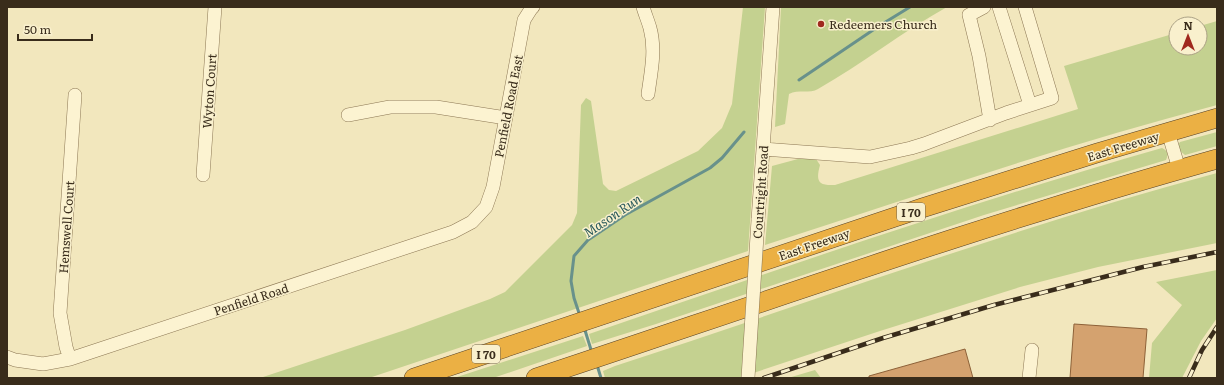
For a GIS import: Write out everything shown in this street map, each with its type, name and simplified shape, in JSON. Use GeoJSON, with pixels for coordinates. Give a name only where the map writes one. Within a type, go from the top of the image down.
{"type":"FeatureCollection","features":[{"type":"Feature","properties":{"kind":"highway","name":"East Freeway"},"geometry":{"type":"LineString","coordinates":[[414,378],[900,215],[1217,118]]}},
{"type":"Feature","properties":{"kind":"highway"},"geometry":{"type":"LineString","coordinates":[[536,378],[754,304],[1054,206],[1217,159]]}},
{"type":"Feature","properties":{"kind":"street","name":"Wyton Court"},"geometry":{"type":"LineString","coordinates":[[203,175],[215,7]]}},
{"type":"Feature","properties":{"kind":"street"},"geometry":{"type":"LineString","coordinates":[[643,7],[650,28],[653,46],[648,94]]}},
{"type":"Feature","properties":{"kind":"street","name":"Courtright Road"},"geometry":{"type":"LineString","coordinates":[[748,378],[773,7]]}},
{"type":"Feature","properties":{"kind":"street"},"geometry":{"type":"LineString","coordinates":[[984,7],[969,15],[980,56],[990,120]]}},
{"type":"Feature","properties":{"kind":"street"},"geometry":{"type":"LineString","coordinates":[[999,7],[1030,105]]}},
{"type":"Feature","properties":{"kind":"street"},"geometry":{"type":"LineString","coordinates":[[763,149],[870,157],[911,148],[1006,113],[1052,98],[1025,7]]}},
{"type":"Feature","properties":{"kind":"street","name":"Penfield Road East"},"geometry":{"type":"LineString","coordinates":[[486,207],[493,187],[524,20],[531,8]]}},
{"type":"Feature","properties":{"kind":"street","name":"Hemswell Court"},"geometry":{"type":"LineString","coordinates":[[70,359],[60,313],[76,95]]}},
{"type":"Feature","properties":{"kind":"street"},"geometry":{"type":"LineString","coordinates":[[348,115],[390,107],[436,107],[506,118]]}},
{"type":"Feature","properties":{"kind":"street"},"geometry":{"type":"LineString","coordinates":[[1168,132],[1179,169]]}},
{"type":"Feature","properties":{"kind":"street","name":"Penfield Road"},"geometry":{"type":"LineString","coordinates":[[7,357],[15,360],[43,364],[70,359],[453,232],[472,222],[486,207]]}},
{"type":"Feature","properties":{"kind":"street"},"geometry":{"type":"LineString","coordinates":[[1029,378],[1032,350]]}},
{"type":"Feature","properties":{"kind":"green space"},"geometry":{"type":"Polygon","coordinates":[[[743,7],[765,7],[748,251],[369,378],[260,378],[405,330],[490,299],[505,292],[572,225],[577,213],[581,105],[586,98],[591,101],[603,184],[609,190],[616,191],[698,151],[722,128],[732,104],[743,7]]]}},
{"type":"Feature","properties":{"kind":"green space"},"geometry":{"type":"Polygon","coordinates":[[[781,7],[947,7],[818,89],[789,94],[785,124],[775,127],[781,7]]]}},
{"type":"Feature","properties":{"kind":"green space"},"geometry":{"type":"Polygon","coordinates":[[[1217,21],[1217,105],[1160,120],[1047,154],[765,245],[772,166],[798,159],[816,159],[820,165],[818,175],[819,181],[824,184],[835,185],[1078,109],[1064,66],[1168,35],[1168,56],[1208,56],[1208,24],[1217,21]]]}},
{"type":"Feature","properties":{"kind":"green space"},"geometry":{"type":"Polygon","coordinates":[[[1217,132],[1217,146],[1185,155],[1179,150],[1178,145],[1180,142],[1217,132]]]}},
{"type":"Feature","properties":{"kind":"green space"},"geometry":{"type":"Polygon","coordinates":[[[1162,148],[1167,152],[1166,160],[984,215],[592,344],[589,334],[946,214],[1162,148]]]}},
{"type":"Feature","properties":{"kind":"green space"},"geometry":{"type":"Polygon","coordinates":[[[1217,173],[1217,243],[1098,267],[1020,287],[738,378],[605,378],[603,371],[615,366],[871,280],[1086,210],[1217,173]]]}},
{"type":"Feature","properties":{"kind":"green space"},"geometry":{"type":"Polygon","coordinates":[[[1217,270],[1217,318],[1201,341],[1182,378],[1149,378],[1152,343],[1182,305],[1156,282],[1217,270]]]}},
{"type":"Feature","properties":{"kind":"green space"},"geometry":{"type":"Polygon","coordinates":[[[583,336],[587,346],[493,378],[454,378],[583,336]]]}},
{"type":"Feature","properties":{"kind":"green space"},"geometry":{"type":"Polygon","coordinates":[[[815,370],[821,378],[788,378],[815,370]]]}},
{"type":"Feature","properties":{"kind":"building"},"geometry":{"type":"Polygon","coordinates":[[[1074,324],[1147,329],[1143,378],[1070,378],[1074,324]]]}},
{"type":"Feature","properties":{"kind":"building"},"geometry":{"type":"Polygon","coordinates":[[[965,349],[973,378],[869,378],[869,376],[965,349]]]}},
{"type":"Feature","properties":{"kind":"waterway","name":"Mason Run"},"geometry":{"type":"LineString","coordinates":[[799,80],[910,7]]}},
{"type":"Feature","properties":{"kind":"waterway","name":"Mason Run"},"geometry":{"type":"LineString","coordinates":[[580,316],[574,298],[571,281],[574,256],[588,240],[625,215],[710,168],[722,158],[744,132]]}},
{"type":"Feature","properties":{"kind":"waterway","name":"Mason Run"},"geometry":{"type":"LineString","coordinates":[[584,327],[592,353]]}},
{"type":"Feature","properties":{"kind":"waterway","name":"Mason Run"},"geometry":{"type":"LineString","coordinates":[[597,365],[601,378]]}},
{"type":"Feature","properties":{"kind":"railway"},"geometry":{"type":"LineString","coordinates":[[764,378],[883,338],[994,305],[1143,267],[1217,252]]}},
{"type":"Feature","properties":{"kind":"railway"},"geometry":{"type":"LineString","coordinates":[[1189,378],[1202,350],[1217,327]]}},
{"type":"Feature","properties":{"kind":"place","name":"Redeemers Church"},"geometry":{"type":"Point","coordinates":[821,24]}}]}
